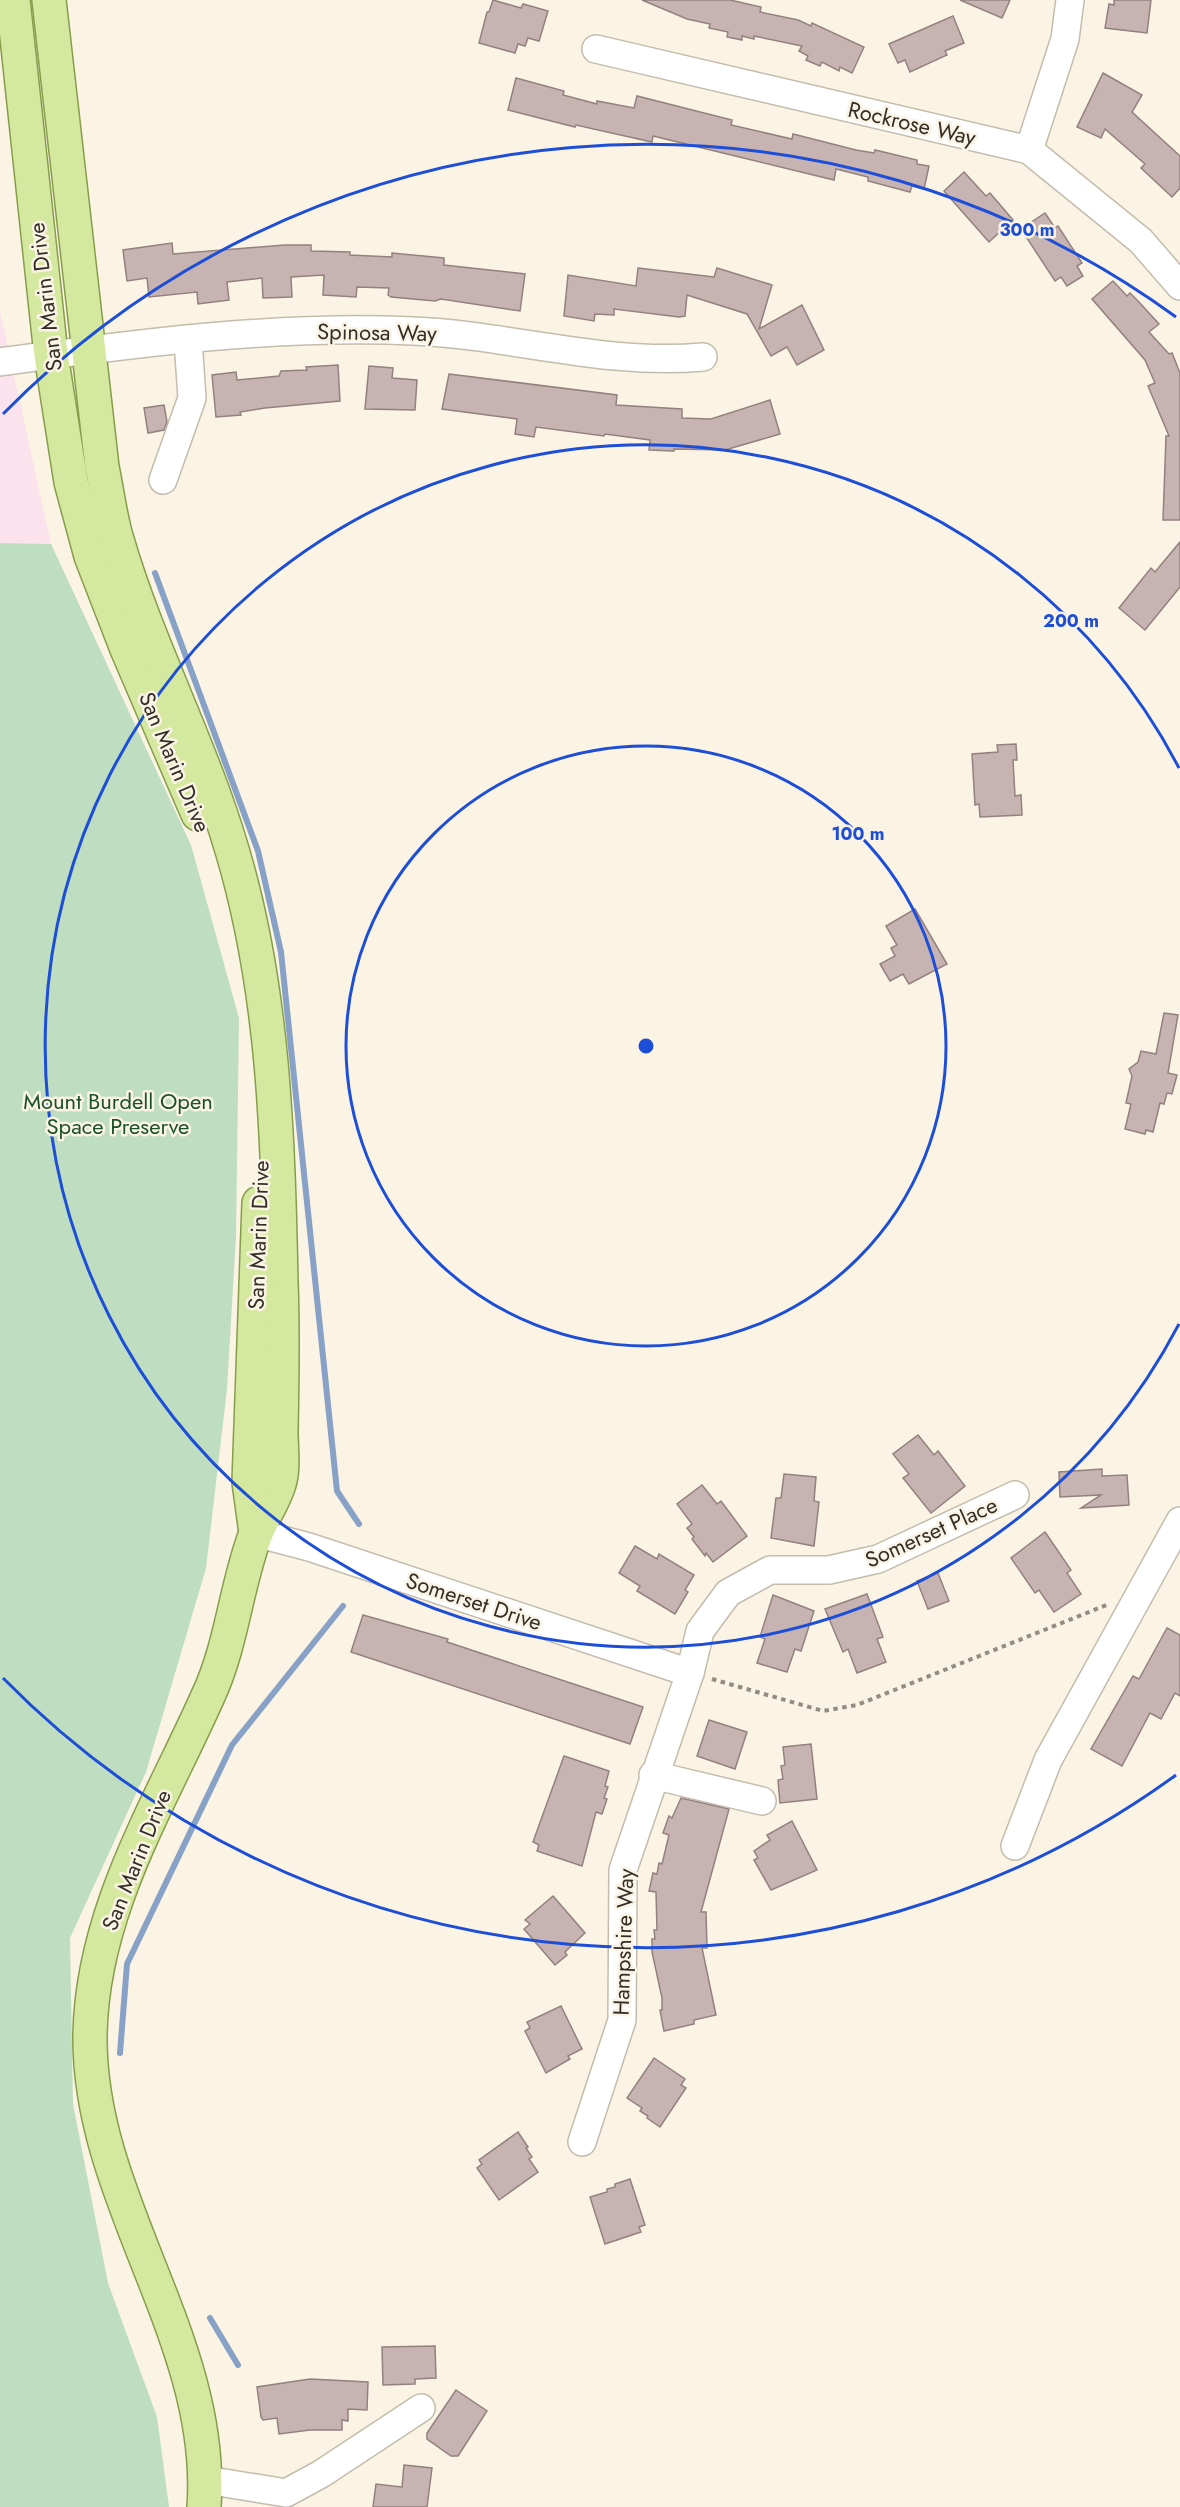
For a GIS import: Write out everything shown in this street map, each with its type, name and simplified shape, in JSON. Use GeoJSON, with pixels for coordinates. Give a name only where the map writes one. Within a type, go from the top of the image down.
{"type":"FeatureCollection","features":[{"type":"Feature","properties":{"kind":"main road","name":"San Marin Drive"},"geometry":{"type":"LineString","coordinates":[[13,0],[51,355],[71,482],[91,556],[127,649],[219,865],[240,945],[255,1052],[261,1162],[249,1482],[256,1533]]}},
{"type":"Feature","properties":{"kind":"main road","name":"San Marin Drive"},"geometry":{"type":"LineString","coordinates":[[49,0],[102,467],[116,539],[232,848],[254,933],[266,997],[279,1170],[282,1405],[280,1482],[256,1533],[212,1689],[137,1845],[110,1913],[94,1977],[90,2040],[99,2121],[123,2197],[181,2348],[194,2390],[203,2434],[205,2493]]}},
{"type":"Feature","properties":{"kind":"street"},"geometry":{"type":"LineString","coordinates":[[1029,150],[1065,39],[1070,0]]}},
{"type":"Feature","properties":{"kind":"street","name":"Rockrose Way"},"geometry":{"type":"LineString","coordinates":[[596,49],[1029,150],[1141,241],[1180,286]]}},
{"type":"Feature","properties":{"kind":"street","name":"Spinosa Way"},"geometry":{"type":"LineString","coordinates":[[0,362],[257,332],[364,329],[465,334],[640,360],[702,357]]}},
{"type":"Feature","properties":{"kind":"street"},"geometry":{"type":"LineString","coordinates":[[163,480],[192,399],[188,340]]}},
{"type":"Feature","properties":{"kind":"street","name":"Somerset Place"},"geometry":{"type":"LineString","coordinates":[[690,1673],[699,1631],[728,1593],[770,1570],[830,1570],[878,1559],[1015,1495]]}},
{"type":"Feature","properties":{"kind":"street"},"geometry":{"type":"LineString","coordinates":[[1015,1846],[1048,1760],[1180,1521]]}},
{"type":"Feature","properties":{"kind":"street","name":"Somerset Drive"},"geometry":{"type":"LineString","coordinates":[[256,1533],[320,1551],[690,1673]]}},
{"type":"Feature","properties":{"kind":"street","name":"Hampshire Way"},"geometry":{"type":"LineString","coordinates":[[582,2142],[622,2020],[623,1870],[653,1775],[690,1673]]}},
{"type":"Feature","properties":{"kind":"street"},"geometry":{"type":"LineString","coordinates":[[653,1775],[762,1801]]}},
{"type":"Feature","properties":{"kind":"street"},"geometry":{"type":"LineString","coordinates":[[205,2493],[286,2493],[321,2474],[420,2408]]}},
{"type":"Feature","properties":{"kind":"path"},"geometry":{"type":"LineString","coordinates":[[690,1673],[823,1711],[857,1705],[1140,1592]]}},
{"type":"Feature","properties":{"kind":"shaded area"},"geometry":{"type":"Polygon","coordinates":[[[0,311],[51,544],[0,543],[0,311]]]}},
{"type":"Feature","properties":{"kind":"green space","name":"Mount Burdell Open Space Preserve"},"geometry":{"type":"Polygon","coordinates":[[[0,543],[51,544],[191,845],[239,1018],[236,1236],[227,1389],[206,1568],[146,1772],[70,1938],[73,2104],[108,2283],[157,2417],[169,2507],[0,2507],[0,543]]]}},
{"type":"Feature","properties":{"kind":"building"},"geometry":{"type":"Polygon","coordinates":[[[493,0],[521,8],[523,4],[548,11],[539,41],[528,38],[525,46],[518,44],[515,53],[479,43],[487,12],[493,0]]]}},
{"type":"Feature","properties":{"kind":"building"},"geometry":{"type":"Polygon","coordinates":[[[642,0],[730,0],[761,7],[760,12],[798,20],[811,26],[812,23],[864,47],[852,73],[840,67],[839,71],[822,62],[820,66],[806,60],[808,56],[799,51],[802,46],[754,36],[754,39],[742,36],[742,40],[727,37],[728,32],[709,28],[710,24],[687,19],[642,0]]]}},
{"type":"Feature","properties":{"kind":"building"},"geometry":{"type":"Polygon","coordinates":[[[960,0],[1010,0],[1002,18],[960,0]]]}},
{"type":"Feature","properties":{"kind":"building"},"geometry":{"type":"Polygon","coordinates":[[[1114,0],[1151,0],[1147,33],[1105,28],[1109,4],[1114,5],[1114,0]]]}},
{"type":"Feature","properties":{"kind":"building"},"geometry":{"type":"Polygon","coordinates":[[[953,16],[964,43],[945,51],[947,55],[910,72],[905,60],[898,63],[889,44],[953,16]]]}},
{"type":"Feature","properties":{"kind":"building"},"geometry":{"type":"Polygon","coordinates":[[[1103,73],[1142,95],[1132,112],[1180,156],[1180,188],[1172,197],[1141,168],[1145,164],[1105,129],[1101,138],[1077,127],[1103,73]]]}},
{"type":"Feature","properties":{"kind":"building"},"geometry":{"type":"Polygon","coordinates":[[[516,78],[564,91],[563,95],[597,104],[597,101],[634,108],[637,96],[732,120],[731,125],[792,139],[793,134],[856,150],[874,153],[875,150],[917,160],[917,164],[929,166],[924,189],[912,186],[910,192],[868,181],[868,177],[836,169],[834,180],[653,136],[652,142],[576,125],[575,127],[508,110],[516,78]]]}},
{"type":"Feature","properties":{"kind":"building"},"geometry":{"type":"Polygon","coordinates":[[[964,172],[986,196],[990,193],[1013,220],[989,242],[944,191],[964,172]]]}},
{"type":"Feature","properties":{"kind":"building"},"geometry":{"type":"Polygon","coordinates":[[[1045,213],[1055,228],[1058,226],[1082,263],[1077,266],[1083,276],[1067,286],[1061,277],[1055,281],[1021,229],[1045,213]]]}},
{"type":"Feature","properties":{"kind":"building"},"geometry":{"type":"Polygon","coordinates":[[[172,243],[173,254],[311,245],[311,251],[350,252],[350,255],[392,257],[392,253],[444,258],[444,265],[525,274],[520,311],[441,299],[435,301],[391,297],[388,295],[389,288],[357,287],[356,297],[323,295],[324,275],[291,277],[292,297],[263,298],[262,278],[227,282],[229,300],[198,304],[197,292],[149,297],[147,278],[127,281],[123,250],[172,243]]]}},
{"type":"Feature","properties":{"kind":"building"},"geometry":{"type":"Polygon","coordinates":[[[638,268],[714,277],[717,268],[772,285],[759,329],[802,305],[824,350],[797,365],[787,347],[771,356],[747,314],[687,295],[685,316],[614,309],[614,315],[595,314],[594,321],[564,316],[568,275],[636,286],[638,268]]]}},
{"type":"Feature","properties":{"kind":"building"},"geometry":{"type":"Polygon","coordinates":[[[1113,281],[1127,296],[1130,293],[1159,324],[1149,332],[1169,354],[1172,353],[1180,373],[1180,520],[1163,520],[1166,436],[1169,436],[1148,386],[1155,383],[1145,360],[1092,299],[1113,281]]]}},
{"type":"Feature","properties":{"kind":"building"},"geometry":{"type":"Polygon","coordinates":[[[338,365],[340,401],[265,408],[240,412],[241,415],[216,417],[212,375],[236,372],[237,380],[279,376],[281,371],[307,370],[306,367],[338,365]]]}},
{"type":"Feature","properties":{"kind":"building"},"geometry":{"type":"Polygon","coordinates":[[[369,366],[393,368],[392,378],[417,380],[415,410],[365,409],[369,366]]]}},
{"type":"Feature","properties":{"kind":"building"},"geometry":{"type":"Polygon","coordinates":[[[449,374],[617,395],[616,405],[682,409],[682,418],[711,419],[770,400],[780,434],[725,450],[674,449],[674,451],[649,450],[650,440],[605,434],[604,436],[536,427],[534,437],[515,434],[517,419],[442,409],[449,374]]]}},
{"type":"Feature","properties":{"kind":"building"},"geometry":{"type":"Polygon","coordinates":[[[164,405],[167,422],[164,430],[148,433],[144,408],[164,405]]]}},
{"type":"Feature","properties":{"kind":"building"},"geometry":{"type":"Polygon","coordinates":[[[1180,542],[1180,587],[1145,630],[1119,608],[1151,568],[1155,572],[1180,542]]]}},
{"type":"Feature","properties":{"kind":"building"},"geometry":{"type":"Polygon","coordinates":[[[1016,744],[1017,760],[1013,760],[1015,796],[1021,795],[1022,815],[980,817],[979,804],[975,805],[972,754],[998,752],[997,745],[1016,744]]]}},
{"type":"Feature","properties":{"kind":"building"},"geometry":{"type":"Polygon","coordinates":[[[915,909],[947,964],[909,984],[903,974],[890,981],[880,964],[895,956],[891,948],[897,945],[886,926],[915,909]]]}},
{"type":"Feature","properties":{"kind":"building"},"geometry":{"type":"Polygon","coordinates":[[[1164,1013],[1178,1015],[1168,1073],[1177,1075],[1172,1094],[1167,1093],[1164,1104],[1160,1103],[1153,1132],[1146,1130],[1145,1134],[1125,1129],[1131,1104],[1126,1103],[1132,1076],[1129,1069],[1138,1062],[1141,1051],[1156,1054],[1164,1013]]]}},
{"type":"Feature","properties":{"kind":"building"},"geometry":{"type":"Polygon","coordinates":[[[918,1435],[934,1455],[938,1451],[965,1486],[931,1513],[903,1478],[909,1474],[893,1454],[918,1435]]]}},
{"type":"Feature","properties":{"kind":"building"},"geometry":{"type":"Polygon","coordinates":[[[1102,1469],[1102,1476],[1127,1475],[1129,1505],[1081,1508],[1101,1495],[1060,1497],[1059,1472],[1102,1469]]]}},
{"type":"Feature","properties":{"kind":"building"},"geometry":{"type":"Polygon","coordinates":[[[784,1474],[816,1477],[814,1501],[819,1502],[814,1546],[771,1538],[776,1498],[781,1498],[784,1474]]]}},
{"type":"Feature","properties":{"kind":"building"},"geometry":{"type":"Polygon","coordinates":[[[702,1485],[717,1504],[721,1501],[747,1536],[713,1562],[706,1553],[705,1556],[692,1539],[694,1537],[687,1528],[692,1524],[677,1504],[702,1485]]]}},
{"type":"Feature","properties":{"kind":"building"},"geometry":{"type":"Polygon","coordinates":[[[1045,1532],[1071,1570],[1067,1573],[1081,1594],[1054,1612],[1039,1590],[1035,1593],[1011,1558],[1045,1532]]]}},
{"type":"Feature","properties":{"kind":"building"},"geometry":{"type":"Polygon","coordinates":[[[635,1546],[657,1559],[659,1554],[694,1575],[685,1590],[688,1592],[675,1614],[637,1591],[640,1586],[619,1573],[635,1546]]]}},
{"type":"Feature","properties":{"kind":"building"},"geometry":{"type":"Polygon","coordinates":[[[938,1573],[949,1601],[928,1609],[917,1581],[938,1573]]]}},
{"type":"Feature","properties":{"kind":"building"},"geometry":{"type":"Polygon","coordinates":[[[867,1594],[883,1637],[877,1639],[886,1662],[857,1673],[848,1649],[843,1652],[825,1609],[867,1594]]]}},
{"type":"Feature","properties":{"kind":"building"},"geometry":{"type":"Polygon","coordinates":[[[773,1595],[814,1611],[801,1651],[795,1649],[787,1672],[757,1663],[765,1639],[760,1637],[773,1595]]]}},
{"type":"Feature","properties":{"kind":"building"},"geometry":{"type":"Polygon","coordinates":[[[363,1615],[448,1639],[447,1642],[643,1707],[630,1744],[351,1652],[363,1615]]]}},
{"type":"Feature","properties":{"kind":"building"},"geometry":{"type":"Polygon","coordinates":[[[1167,1628],[1180,1635],[1180,1696],[1175,1693],[1161,1719],[1150,1713],[1122,1766],[1091,1749],[1133,1676],[1139,1679],[1167,1628]]]}},
{"type":"Feature","properties":{"kind":"building"},"geometry":{"type":"Polygon","coordinates":[[[709,1720],[747,1732],[735,1769],[697,1756],[709,1720]]]}},
{"type":"Feature","properties":{"kind":"building"},"geometry":{"type":"Polygon","coordinates":[[[811,1744],[817,1799],[780,1803],[778,1780],[783,1779],[781,1766],[785,1765],[783,1747],[811,1744]]]}},
{"type":"Feature","properties":{"kind":"building"},"geometry":{"type":"Polygon","coordinates":[[[564,1756],[609,1771],[605,1786],[608,1787],[604,1798],[607,1799],[602,1814],[596,1812],[582,1866],[537,1851],[539,1845],[533,1842],[564,1756]]]}},
{"type":"Feature","properties":{"kind":"building"},"geometry":{"type":"Polygon","coordinates":[[[681,1798],[729,1809],[701,1912],[706,1912],[707,1948],[702,1948],[716,2015],[694,2020],[694,2024],[664,2031],[660,2010],[662,2010],[662,1998],[652,1952],[652,1939],[655,1939],[654,1930],[657,1930],[656,1892],[649,1891],[653,1873],[657,1874],[659,1863],[662,1864],[669,1835],[663,1833],[669,1816],[672,1818],[681,1798]]]}},
{"type":"Feature","properties":{"kind":"building"},"geometry":{"type":"Polygon","coordinates":[[[792,1821],[817,1870],[771,1890],[754,1860],[758,1858],[754,1851],[770,1840],[767,1835],[792,1821]]]}},
{"type":"Feature","properties":{"kind":"building"},"geometry":{"type":"Polygon","coordinates":[[[553,1896],[585,1933],[565,1952],[567,1955],[555,1965],[524,1929],[530,1924],[525,1920],[553,1896]]]}},
{"type":"Feature","properties":{"kind":"building"},"geometry":{"type":"Polygon","coordinates":[[[561,2006],[582,2049],[568,2056],[570,2059],[546,2073],[525,2031],[530,2028],[527,2022],[561,2006]]]}},
{"type":"Feature","properties":{"kind":"building"},"geometry":{"type":"Polygon","coordinates":[[[654,2058],[685,2079],[681,2085],[686,2088],[660,2127],[640,2111],[642,2108],[627,2098],[654,2058]]]}},
{"type":"Feature","properties":{"kind":"building"},"geometry":{"type":"Polygon","coordinates":[[[518,2132],[528,2147],[526,2148],[532,2157],[529,2159],[538,2172],[499,2200],[477,2168],[482,2164],[479,2160],[518,2132]]]}},
{"type":"Feature","properties":{"kind":"building"},"geometry":{"type":"Polygon","coordinates":[[[630,2179],[645,2225],[639,2227],[641,2232],[605,2244],[590,2197],[607,2192],[607,2189],[615,2187],[615,2184],[630,2179]]]}},
{"type":"Feature","properties":{"kind":"building"},"geometry":{"type":"Polygon","coordinates":[[[435,2346],[436,2378],[415,2379],[415,2384],[383,2385],[382,2347],[435,2346]]]}},
{"type":"Feature","properties":{"kind":"building"},"geometry":{"type":"Polygon","coordinates":[[[310,2379],[368,2382],[367,2410],[348,2409],[348,2421],[342,2420],[342,2430],[310,2430],[279,2434],[277,2418],[263,2420],[261,2417],[257,2387],[310,2379]]]}},
{"type":"Feature","properties":{"kind":"building"},"geometry":{"type":"Polygon","coordinates":[[[456,2390],[487,2411],[458,2456],[451,2456],[427,2439],[427,2433],[456,2390]]]}},
{"type":"Feature","properties":{"kind":"building"},"geometry":{"type":"Polygon","coordinates":[[[404,2465],[432,2468],[427,2507],[373,2507],[376,2484],[402,2487],[404,2465]]]}},
{"type":"Feature","properties":{"kind":"waterway"},"geometry":{"type":"LineString","coordinates":[[155,573],[258,851],[281,952],[337,1491],[359,1524]]}},
{"type":"Feature","properties":{"kind":"waterway"},"geometry":{"type":"LineString","coordinates":[[120,2053],[127,1964],[232,1745],[343,1606]]}},
{"type":"Feature","properties":{"kind":"waterway"},"geometry":{"type":"LineString","coordinates":[[210,2318],[238,2365]]}}]}
